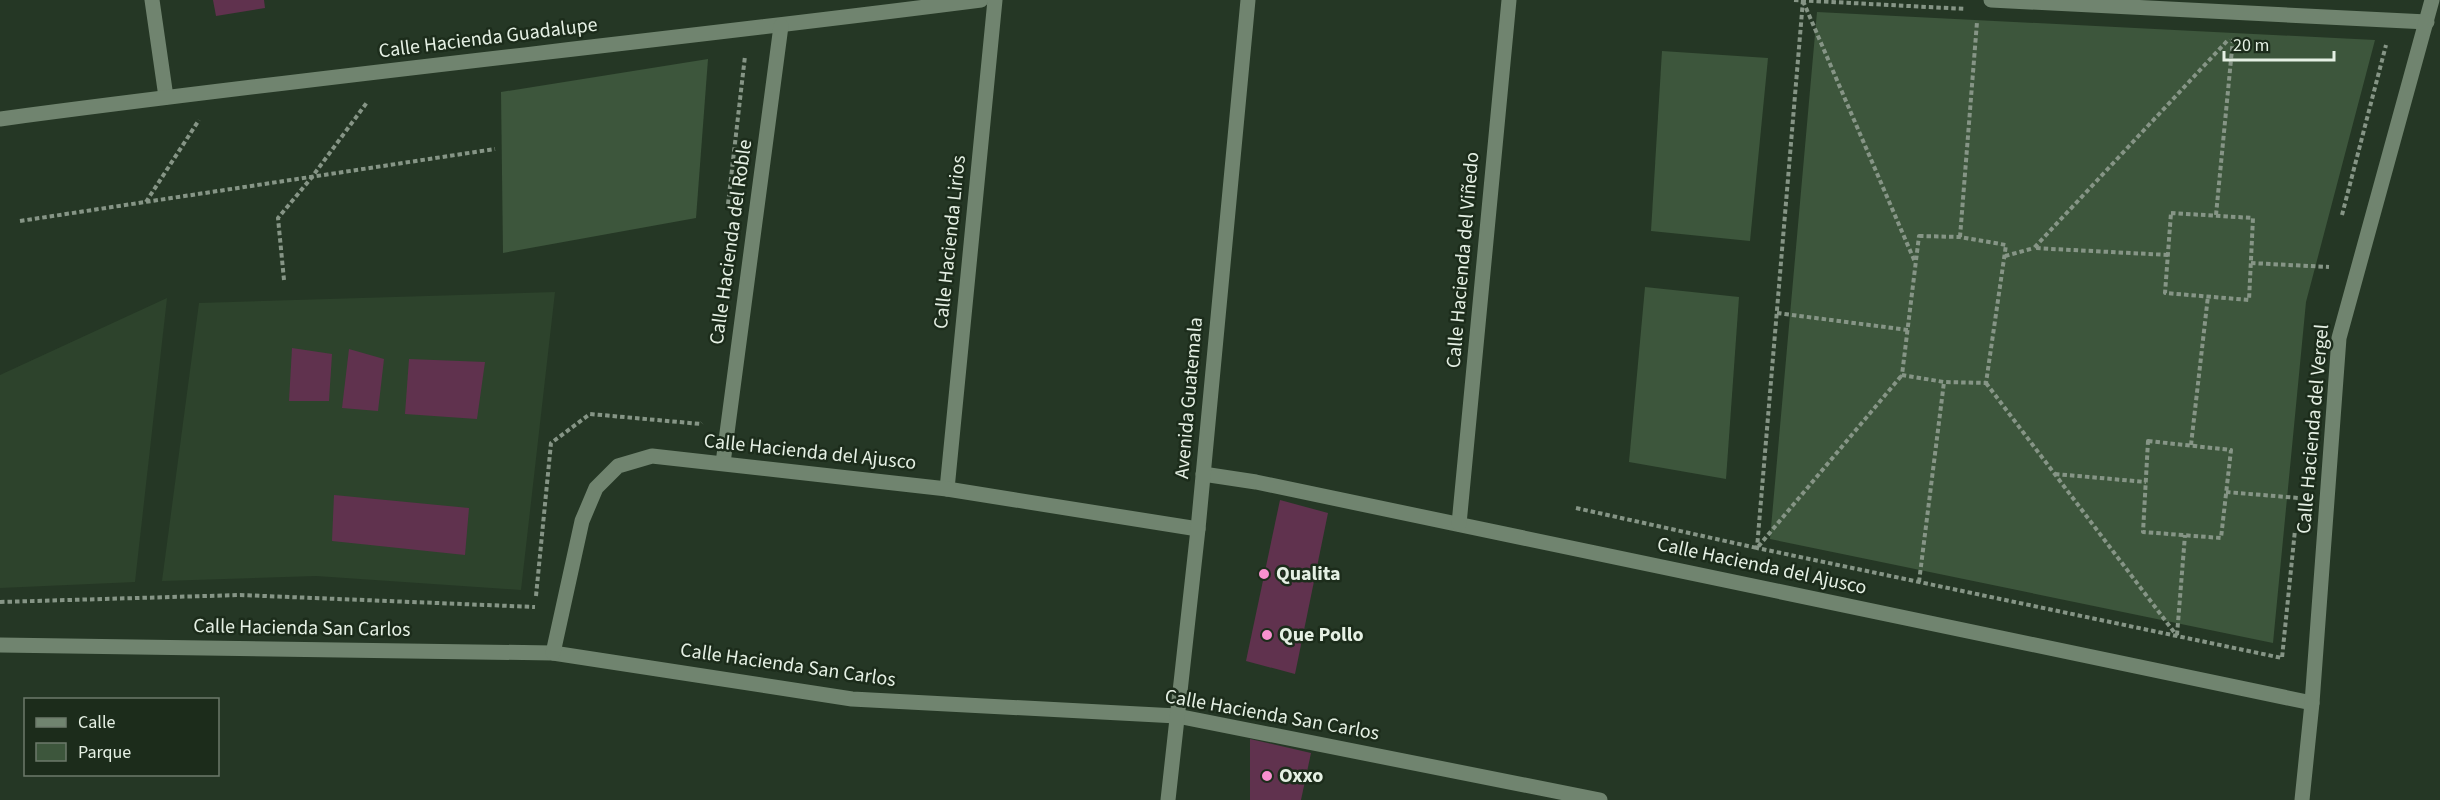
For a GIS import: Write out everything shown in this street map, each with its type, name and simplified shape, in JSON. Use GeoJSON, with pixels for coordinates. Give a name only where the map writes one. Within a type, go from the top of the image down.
{"type":"FeatureCollection","features":[{"type":"Feature","properties":{"kind":"street"},"geometry":{"type":"LineString","coordinates":[[152,0],[166,97]]}},
{"type":"Feature","properties":{"kind":"street","name":"Calle Hacienda Guadalupe"},"geometry":{"type":"LineString","coordinates":[[0,119],[166,97],[781,26],[981,0]]}},
{"type":"Feature","properties":{"kind":"street","name":"Calle Hacienda Lirios"},"geometry":{"type":"LineString","coordinates":[[947,489],[995,0]]}},
{"type":"Feature","properties":{"kind":"street","name":"Avenida Guatemala"},"geometry":{"type":"LineString","coordinates":[[1168,800],[1198,529],[1248,0]]}},
{"type":"Feature","properties":{"kind":"street","name":"Calle Hacienda del Viñedo"},"geometry":{"type":"LineString","coordinates":[[1459,524],[1509,0]]}},
{"type":"Feature","properties":{"kind":"street"},"geometry":{"type":"LineString","coordinates":[[1991,0],[2427,22]]}},
{"type":"Feature","properties":{"kind":"street","name":"Calle Hacienda del Vergel"},"geometry":{"type":"LineString","coordinates":[[2302,800],[2312,703],[2339,338],[2432,0]]}},
{"type":"Feature","properties":{"kind":"street","name":"Calle Hacienda del Roble"},"geometry":{"type":"LineString","coordinates":[[723,463],[781,26]]}},
{"type":"Feature","properties":{"kind":"street","name":"Calle Hacienda del Ajusco"},"geometry":{"type":"LineString","coordinates":[[553,653],[582,520],[596,488],[618,466],[652,456],[947,489],[1198,529]]}},
{"type":"Feature","properties":{"kind":"street","name":"Calle Hacienda del Ajusco"},"geometry":{"type":"LineString","coordinates":[[1203,474],[1256,482],[2312,703]]}},
{"type":"Feature","properties":{"kind":"street","name":"Calle Hacienda San Carlos"},"geometry":{"type":"LineString","coordinates":[[0,645],[553,653],[852,699],[1177,716],[1600,800]]}},
{"type":"Feature","properties":{"kind":"path"},"geometry":{"type":"LineString","coordinates":[[1794,0],[1966,9]]}},
{"type":"Feature","properties":{"kind":"path"},"geometry":{"type":"LineString","coordinates":[[1803,0],[1916,263]]}},
{"type":"Feature","properties":{"kind":"path"},"geometry":{"type":"LineString","coordinates":[[1757,548],[1803,0]]}},
{"type":"Feature","properties":{"kind":"path"},"geometry":{"type":"LineString","coordinates":[[1960,237],[1977,21]]}},
{"type":"Feature","properties":{"kind":"path"},"geometry":{"type":"LineString","coordinates":[[2034,249],[2234,34],[2216,215]]}},
{"type":"Feature","properties":{"kind":"path"},"geometry":{"type":"LineString","coordinates":[[2340,222],[2386,44]]}},
{"type":"Feature","properties":{"kind":"path"},"geometry":{"type":"LineString","coordinates":[[726,216],[746,53]]}},
{"type":"Feature","properties":{"kind":"path"},"geometry":{"type":"LineString","coordinates":[[284,280],[278,218],[312,177],[374,93]]}},
{"type":"Feature","properties":{"kind":"path"},"geometry":{"type":"LineString","coordinates":[[145,202],[201,117],[190,118]]}},
{"type":"Feature","properties":{"kind":"path"},"geometry":{"type":"LineString","coordinates":[[20,221],[495,148]]}},
{"type":"Feature","properties":{"kind":"path"},"geometry":{"type":"LineString","coordinates":[[2171,213],[2216,215],[2253,218],[2249,300],[2165,293],[2171,213]]}},
{"type":"Feature","properties":{"kind":"path"},"geometry":{"type":"LineString","coordinates":[[1757,548],[1902,375],[1919,236],[1960,237],[2006,244],[1986,383],[2177,636]]}},
{"type":"Feature","properties":{"kind":"path"},"geometry":{"type":"LineString","coordinates":[[2005,256],[2034,249],[2168,255]]}},
{"type":"Feature","properties":{"kind":"path"},"geometry":{"type":"LineString","coordinates":[[2326,278],[2332,256]]}},
{"type":"Feature","properties":{"kind":"path"},"geometry":{"type":"LineString","coordinates":[[2251,263],[2329,267]]}},
{"type":"Feature","properties":{"kind":"path"},"geometry":{"type":"LineString","coordinates":[[2191,445],[2208,296]]}},
{"type":"Feature","properties":{"kind":"path"},"geometry":{"type":"LineString","coordinates":[[1777,313],[1908,330]]}},
{"type":"Feature","properties":{"kind":"path"},"geometry":{"type":"LineString","coordinates":[[1902,375],[1944,382],[1986,383]]}},
{"type":"Feature","properties":{"kind":"path"},"geometry":{"type":"LineString","coordinates":[[1919,582],[1944,382]]}},
{"type":"Feature","properties":{"kind":"path"},"geometry":{"type":"LineString","coordinates":[[0,602],[240,595],[534,608],[551,443],[590,414],[701,424],[703,413]]}},
{"type":"Feature","properties":{"kind":"path"},"geometry":{"type":"LineString","coordinates":[[2148,441],[2191,445],[2231,450],[2222,538],[2143,532],[2148,441]]}},
{"type":"Feature","properties":{"kind":"path"},"geometry":{"type":"LineString","coordinates":[[2055,474],[2146,482]]}},
{"type":"Feature","properties":{"kind":"path"},"geometry":{"type":"LineString","coordinates":[[2297,510],[2300,487]]}},
{"type":"Feature","properties":{"kind":"path"},"geometry":{"type":"LineString","coordinates":[[2226,492],[2298,498]]}},
{"type":"Feature","properties":{"kind":"path"},"geometry":{"type":"LineString","coordinates":[[1576,508],[2283,658],[2296,521]]}},
{"type":"Feature","properties":{"kind":"path"},"geometry":{"type":"LineString","coordinates":[[2177,636],[2186,535]]}},
{"type":"Feature","properties":{"kind":"shaded area"},"geometry":{"type":"Polygon","coordinates":[[[555,292],[521,590],[316,576],[162,581],[199,303],[555,292]]]}},
{"type":"Feature","properties":{"kind":"shaded area"},"geometry":{"type":"Polygon","coordinates":[[[167,298],[135,582],[0,588],[0,375],[167,298]]]}},
{"type":"Feature","properties":{"kind":"green space"},"geometry":{"type":"Polygon","coordinates":[[[1817,12],[2375,40],[2306,302],[2273,643],[1770,539],[1817,12]]]}},
{"type":"Feature","properties":{"kind":"green space"},"geometry":{"type":"Polygon","coordinates":[[[1662,51],[1768,58],[1750,241],[1651,231],[1662,51]]]}},
{"type":"Feature","properties":{"kind":"green space"},"geometry":{"type":"Polygon","coordinates":[[[708,59],[696,218],[503,253],[501,92],[708,59]]]}},
{"type":"Feature","properties":{"kind":"green space"},"geometry":{"type":"Polygon","coordinates":[[[1645,287],[1739,297],[1726,479],[1629,462],[1645,287]]]}},
{"type":"Feature","properties":{"kind":"building"},"geometry":{"type":"Polygon","coordinates":[[[213,0],[264,0],[265,8],[216,16],[213,0]]]}},
{"type":"Feature","properties":{"kind":"building"},"geometry":{"type":"Polygon","coordinates":[[[292,348],[332,354],[329,401],[289,401],[292,348]]]}},
{"type":"Feature","properties":{"kind":"building"},"geometry":{"type":"Polygon","coordinates":[[[349,349],[384,359],[378,411],[342,408],[349,349]]]}},
{"type":"Feature","properties":{"kind":"building"},"geometry":{"type":"Polygon","coordinates":[[[409,359],[485,362],[477,419],[405,414],[409,359]]]}},
{"type":"Feature","properties":{"kind":"building"},"geometry":{"type":"Polygon","coordinates":[[[334,495],[469,508],[465,555],[332,541],[334,495]]]}},
{"type":"Feature","properties":{"kind":"building"},"geometry":{"type":"Polygon","coordinates":[[[1280,500],[1328,513],[1295,674],[1246,661],[1280,500]]]}},
{"type":"Feature","properties":{"kind":"building"},"geometry":{"type":"Polygon","coordinates":[[[1250,739],[1311,753],[1301,800],[1250,800],[1250,739]]]}},
{"type":"Feature","properties":{"kind":"place","name":"Qualita"},"geometry":{"type":"Point","coordinates":[1264,574]}},
{"type":"Feature","properties":{"kind":"place","name":"Que Pollo"},"geometry":{"type":"Point","coordinates":[1267,635]}},
{"type":"Feature","properties":{"kind":"place","name":"Oxxo"},"geometry":{"type":"Point","coordinates":[1267,776]}}]}
